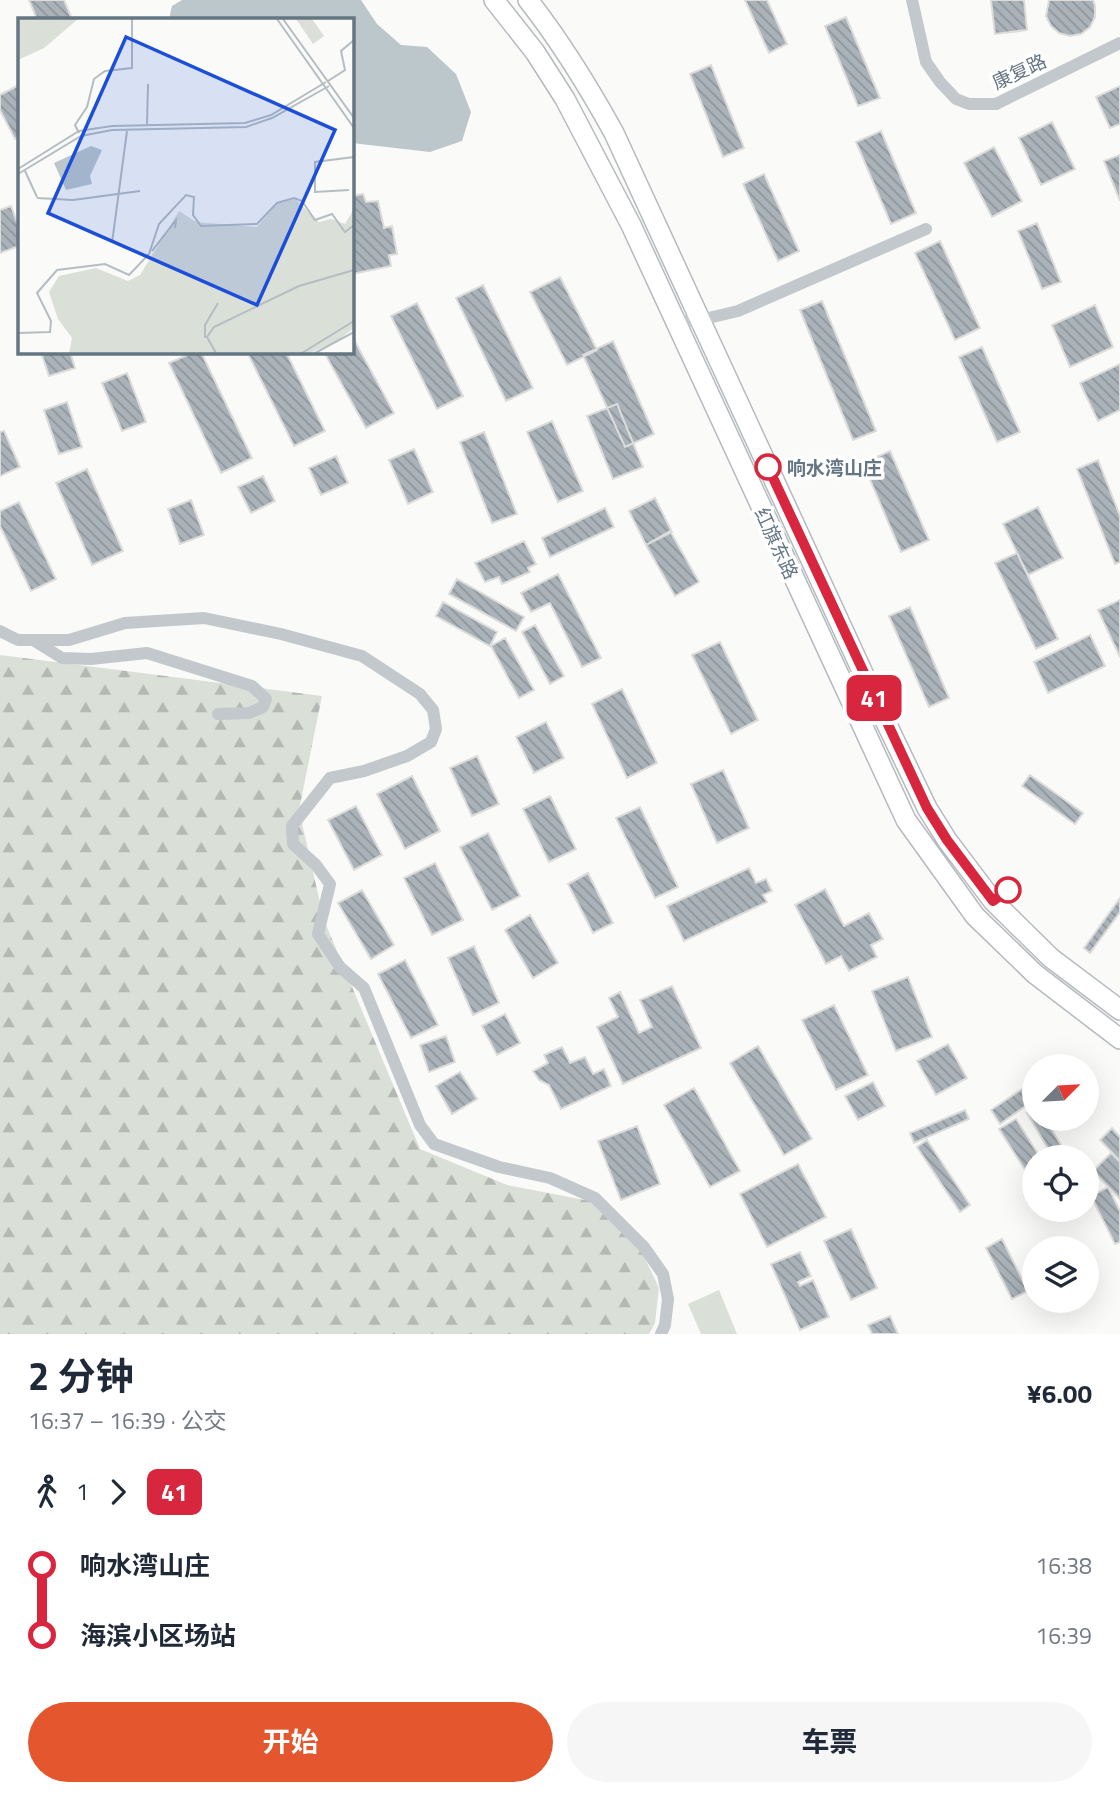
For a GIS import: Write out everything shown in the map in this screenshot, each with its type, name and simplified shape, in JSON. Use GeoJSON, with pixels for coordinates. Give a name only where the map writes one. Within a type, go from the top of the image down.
{"type":"FeatureCollection","features":[{"type":"Feature","properties":{"kind":"main road","name":"红旗东路"},"geometry":{"type":"LineString","coordinates":[[495,0],[535,52],[565,99],[631,225],[906,820],[975,916],[1035,974],[1120,1039]]}},
{"type":"Feature","properties":{"kind":"main road","name":"红旗东路"},"geometry":{"type":"LineString","coordinates":[[528,0],[556,36],[614,133],[927,808],[947,840],[993,901],[1051,958],[1120,1010]]}},
{"type":"Feature","properties":{"kind":"street","name":"康复路"},"geometry":{"type":"LineString","coordinates":[[912,0],[926,62],[956,99],[969,104],[996,104],[1120,43]]}},
{"type":"Feature","properties":{"kind":"street"},"geometry":{"type":"LineString","coordinates":[[676,322],[700,320],[738,311],[926,229]]}},
{"type":"Feature","properties":{"kind":"street"},"geometry":{"type":"LineString","coordinates":[[0,631],[18,640],[69,640],[125,623],[204,618],[281,634],[362,656],[420,694],[433,710],[436,729],[431,742],[407,756],[363,771],[330,778],[292,826],[293,844],[317,865],[330,884],[318,934],[340,967],[364,988],[419,1125],[433,1144],[499,1167],[550,1178],[595,1198],[644,1247],[663,1274],[668,1299],[665,1325],[661,1334]]}},
{"type":"Feature","properties":{"kind":"street"},"geometry":{"type":"LineString","coordinates":[[32,640],[62,659],[148,653],[252,686],[266,698],[263,707],[249,713],[218,714]]}},
{"type":"Feature","properties":{"kind":"green space"},"geometry":{"type":"Polygon","coordinates":[[[0,655],[322,696],[299,810],[324,920],[420,1149],[507,1185],[590,1201],[643,1254],[659,1288],[655,1323],[649,1334],[0,1334],[0,655]]]}},
{"type":"Feature","properties":{"kind":"green space"},"geometry":{"type":"Polygon","coordinates":[[[719,1290],[737,1334],[701,1334],[688,1304],[719,1290]]]}},
{"type":"Feature","properties":{"kind":"shaded area"},"geometry":{"type":"Polygon","coordinates":[[[182,0],[361,0],[377,24],[401,45],[427,47],[456,74],[471,112],[462,141],[430,152],[354,143],[354,18],[169,18],[172,6],[182,0]]]}},
{"type":"Feature","properties":{"kind":"building"},"geometry":{"type":"Polygon","coordinates":[[[29,0],[64,0],[72,18],[37,18],[29,0]]]}},
{"type":"Feature","properties":{"kind":"building"},"geometry":{"type":"Polygon","coordinates":[[[745,0],[767,0],[787,44],[769,53],[745,0]]]}},
{"type":"Feature","properties":{"kind":"building"},"geometry":{"type":"Polygon","coordinates":[[[991,0],[1024,0],[1027,30],[995,34],[991,0]]]}},
{"type":"Feature","properties":{"kind":"building"},"geometry":{"type":"Polygon","coordinates":[[[1049,0],[1093,0],[1095,17],[1090,27],[1081,34],[1070,36],[1059,33],[1051,26],[1046,16],[1049,0]]]}},
{"type":"Feature","properties":{"kind":"building"},"geometry":{"type":"Polygon","coordinates":[[[846,17],[880,98],[858,106],[825,26],[846,17]]]}},
{"type":"Feature","properties":{"kind":"building"},"geometry":{"type":"Polygon","coordinates":[[[711,65],[744,148],[723,157],[690,74],[711,65]]]}},
{"type":"Feature","properties":{"kind":"building"},"geometry":{"type":"Polygon","coordinates":[[[18,86],[18,137],[15,139],[0,110],[0,95],[18,86]]]}},
{"type":"Feature","properties":{"kind":"building"},"geometry":{"type":"Polygon","coordinates":[[[1120,86],[1120,124],[1110,128],[1096,97],[1120,86]]]}},
{"type":"Feature","properties":{"kind":"building"},"geometry":{"type":"Polygon","coordinates":[[[1052,122],[1075,169],[1041,185],[1019,138],[1052,122]]]}},
{"type":"Feature","properties":{"kind":"building"},"geometry":{"type":"Polygon","coordinates":[[[881,131],[916,213],[891,224],[856,142],[881,131]]]}},
{"type":"Feature","properties":{"kind":"building"},"geometry":{"type":"Polygon","coordinates":[[[994,147],[1022,201],[992,217],[964,163],[994,147]]]}},
{"type":"Feature","properties":{"kind":"building"},"geometry":{"type":"Polygon","coordinates":[[[1120,155],[1120,201],[1104,161],[1120,155]]]}},
{"type":"Feature","properties":{"kind":"building"},"geometry":{"type":"Polygon","coordinates":[[[764,174],[799,251],[778,261],[743,184],[764,174]]]}},
{"type":"Feature","properties":{"kind":"building"},"geometry":{"type":"Polygon","coordinates":[[[363,194],[366,202],[378,201],[384,228],[392,226],[397,254],[389,255],[391,266],[354,274],[354,196],[363,194]]]}},
{"type":"Feature","properties":{"kind":"building"},"geometry":{"type":"Polygon","coordinates":[[[11,206],[18,225],[18,246],[0,253],[0,210],[11,206]]]}},
{"type":"Feature","properties":{"kind":"building"},"geometry":{"type":"Polygon","coordinates":[[[1037,223],[1061,282],[1042,289],[1018,231],[1037,223]]]}},
{"type":"Feature","properties":{"kind":"building"},"geometry":{"type":"Polygon","coordinates":[[[940,241],[980,328],[955,340],[915,253],[940,241]]]}},
{"type":"Feature","properties":{"kind":"building"},"geometry":{"type":"Polygon","coordinates":[[[560,277],[597,350],[567,365],[530,292],[560,277]]]}},
{"type":"Feature","properties":{"kind":"building"},"geometry":{"type":"Polygon","coordinates":[[[483,285],[533,388],[506,401],[456,298],[483,285]]]}},
{"type":"Feature","properties":{"kind":"building"},"geometry":{"type":"Polygon","coordinates":[[[822,301],[876,431],[853,440],[800,310],[822,301]]]}},
{"type":"Feature","properties":{"kind":"building"},"geometry":{"type":"Polygon","coordinates":[[[417,303],[463,396],[437,409],[391,316],[417,303]]]}},
{"type":"Feature","properties":{"kind":"building"},"geometry":{"type":"Polygon","coordinates":[[[1095,305],[1113,347],[1070,367],[1052,325],[1095,305]]]}},
{"type":"Feature","properties":{"kind":"building"},"geometry":{"type":"Polygon","coordinates":[[[354,340],[394,413],[366,428],[325,354],[354,354],[354,340]]]}},
{"type":"Feature","properties":{"kind":"building"},"geometry":{"type":"Polygon","coordinates":[[[613,341],[654,434],[625,447],[583,355],[613,341]]]}},
{"type":"Feature","properties":{"kind":"building"},"geometry":{"type":"Polygon","coordinates":[[[982,347],[1020,432],[997,442],[959,357],[982,347]]]}},
{"type":"Feature","properties":{"kind":"building"},"geometry":{"type":"Polygon","coordinates":[[[42,354],[71,354],[75,368],[49,376],[42,354]]]}},
{"type":"Feature","properties":{"kind":"building"},"geometry":{"type":"Polygon","coordinates":[[[189,354],[202,354],[252,458],[221,473],[169,363],[189,354]]]}},
{"type":"Feature","properties":{"kind":"building"},"geometry":{"type":"Polygon","coordinates":[[[248,354],[287,354],[325,431],[294,446],[248,354]]]}},
{"type":"Feature","properties":{"kind":"building"},"geometry":{"type":"Polygon","coordinates":[[[1120,364],[1120,410],[1098,421],[1080,383],[1120,364]]]}},
{"type":"Feature","properties":{"kind":"building"},"geometry":{"type":"Polygon","coordinates":[[[127,373],[146,422],[122,431],[102,383],[127,373]]]}},
{"type":"Feature","properties":{"kind":"building"},"geometry":{"type":"Polygon","coordinates":[[[67,402],[82,447],[59,454],[44,410],[67,402]]]}},
{"type":"Feature","properties":{"kind":"building"},"geometry":{"type":"Polygon","coordinates":[[[617,404],[643,467],[613,479],[587,416],[617,404]]]}},
{"type":"Feature","properties":{"kind":"building"},"geometry":{"type":"Polygon","coordinates":[[[552,421],[583,491],[558,502],[527,432],[552,421]]]}},
{"type":"Feature","properties":{"kind":"building"},"geometry":{"type":"Polygon","coordinates":[[[4,431],[20,467],[0,476],[0,432],[4,431]]]}},
{"type":"Feature","properties":{"kind":"building"},"geometry":{"type":"Polygon","coordinates":[[[484,432],[517,514],[492,523],[460,442],[484,432]]]}},
{"type":"Feature","properties":{"kind":"building"},"geometry":{"type":"Polygon","coordinates":[[[414,449],[433,492],[408,504],[389,460],[414,449]]]}},
{"type":"Feature","properties":{"kind":"building"},"geometry":{"type":"Polygon","coordinates":[[[890,451],[929,540],[901,552],[863,463],[890,451]]]}},
{"type":"Feature","properties":{"kind":"building"},"geometry":{"type":"Polygon","coordinates":[[[336,456],[348,483],[321,495],[309,468],[336,456]]]}},
{"type":"Feature","properties":{"kind":"building"},"geometry":{"type":"Polygon","coordinates":[[[1098,460],[1120,516],[1120,562],[1115,564],[1077,469],[1098,460]]]}},
{"type":"Feature","properties":{"kind":"building"},"geometry":{"type":"Polygon","coordinates":[[[87,469],[123,551],[92,565],[56,483],[87,469]]]}},
{"type":"Feature","properties":{"kind":"building"},"geometry":{"type":"Polygon","coordinates":[[[263,476],[275,501],[251,513],[238,487],[263,476]]]}},
{"type":"Feature","properties":{"kind":"building"},"geometry":{"type":"Polygon","coordinates":[[[655,498],[672,532],[646,545],[629,511],[655,498]]]}},
{"type":"Feature","properties":{"kind":"building"},"geometry":{"type":"Polygon","coordinates":[[[191,500],[204,535],[180,544],[168,509],[191,500]]]}},
{"type":"Feature","properties":{"kind":"building"},"geometry":{"type":"Polygon","coordinates":[[[19,502],[56,579],[31,591],[0,526],[0,511],[19,502]]]}},
{"type":"Feature","properties":{"kind":"building"},"geometry":{"type":"Polygon","coordinates":[[[1038,507],[1063,558],[1028,575],[1003,524],[1038,507]]]}},
{"type":"Feature","properties":{"kind":"building"},"geometry":{"type":"Polygon","coordinates":[[[605,508],[614,527],[550,557],[542,538],[605,508]]]}},
{"type":"Feature","properties":{"kind":"building"},"geometry":{"type":"Polygon","coordinates":[[[670,531],[699,582],[675,596],[646,545],[670,531]]]}},
{"type":"Feature","properties":{"kind":"building"},"geometry":{"type":"Polygon","coordinates":[[[524,541],[536,564],[528,568],[530,572],[502,584],[499,577],[485,582],[475,563],[524,541]]]}},
{"type":"Feature","properties":{"kind":"building"},"geometry":{"type":"Polygon","coordinates":[[[1017,553],[1058,639],[1036,649],[995,563],[1017,553]]]}},
{"type":"Feature","properties":{"kind":"building"},"geometry":{"type":"Polygon","coordinates":[[[558,574],[601,658],[582,667],[550,603],[531,612],[521,593],[558,574]]]}},
{"type":"Feature","properties":{"kind":"building"},"geometry":{"type":"Polygon","coordinates":[[[457,579],[524,617],[516,631],[449,594],[457,579]]]}},
{"type":"Feature","properties":{"kind":"building"},"geometry":{"type":"Polygon","coordinates":[[[1120,600],[1120,657],[1098,610],[1120,600]]]}},
{"type":"Feature","properties":{"kind":"building"},"geometry":{"type":"Polygon","coordinates":[[[443,602],[497,632],[490,646],[436,616],[443,602]]]}},
{"type":"Feature","properties":{"kind":"building"},"geometry":{"type":"Polygon","coordinates":[[[910,607],[949,698],[929,707],[889,616],[910,607]]]}},
{"type":"Feature","properties":{"kind":"building"},"geometry":{"type":"Polygon","coordinates":[[[535,625],[564,676],[550,684],[522,632],[535,625]]]}},
{"type":"Feature","properties":{"kind":"building"},"geometry":{"type":"Polygon","coordinates":[[[1090,635],[1105,666],[1048,693],[1034,662],[1090,635]]]}},
{"type":"Feature","properties":{"kind":"building"},"geometry":{"type":"Polygon","coordinates":[[[505,638],[534,690],[519,698],[491,646],[505,638]]]}},
{"type":"Feature","properties":{"kind":"building"},"geometry":{"type":"Polygon","coordinates":[[[720,642],[758,720],[731,734],[692,655],[720,642]]]}},
{"type":"Feature","properties":{"kind":"building"},"geometry":{"type":"Polygon","coordinates":[[[622,689],[657,763],[627,778],[592,704],[622,689]]]}},
{"type":"Feature","properties":{"kind":"building"},"geometry":{"type":"Polygon","coordinates":[[[546,722],[564,758],[534,773],[516,737],[546,722]]]}},
{"type":"Feature","properties":{"kind":"building"},"geometry":{"type":"Polygon","coordinates":[[[477,756],[499,804],[472,816],[450,768],[477,756]]]}},
{"type":"Feature","properties":{"kind":"building"},"geometry":{"type":"Polygon","coordinates":[[[723,770],[749,828],[717,843],[691,784],[723,770]]]}},
{"type":"Feature","properties":{"kind":"building"},"geometry":{"type":"Polygon","coordinates":[[[1030,775],[1083,813],[1075,824],[1022,786],[1030,775]]]}},
{"type":"Feature","properties":{"kind":"building"},"geometry":{"type":"Polygon","coordinates":[[[412,776],[440,831],[405,849],[377,794],[412,776]]]}},
{"type":"Feature","properties":{"kind":"building"},"geometry":{"type":"Polygon","coordinates":[[[550,796],[576,849],[549,862],[523,809],[550,796]]]}},
{"type":"Feature","properties":{"kind":"building"},"geometry":{"type":"Polygon","coordinates":[[[356,806],[382,855],[354,870],[328,820],[356,806]]]}},
{"type":"Feature","properties":{"kind":"building"},"geometry":{"type":"Polygon","coordinates":[[[640,807],[678,887],[655,898],[616,818],[640,807]]]}},
{"type":"Feature","properties":{"kind":"building"},"geometry":{"type":"Polygon","coordinates":[[[488,833],[520,896],[492,910],[460,847],[488,833]]]}},
{"type":"Feature","properties":{"kind":"building"},"geometry":{"type":"Polygon","coordinates":[[[435,863],[463,920],[432,935],[404,878],[435,863]]]}},
{"type":"Feature","properties":{"kind":"building"},"geometry":{"type":"Polygon","coordinates":[[[749,868],[756,883],[766,879],[772,891],[763,895],[767,902],[684,941],[667,906],[749,868]]]}},
{"type":"Feature","properties":{"kind":"building"},"geometry":{"type":"Polygon","coordinates":[[[588,873],[613,923],[593,933],[568,884],[588,873]]]}},
{"type":"Feature","properties":{"kind":"building"},"geometry":{"type":"Polygon","coordinates":[[[825,889],[844,926],[869,913],[883,939],[871,945],[877,957],[849,971],[841,956],[826,964],[795,905],[825,889]]]}},
{"type":"Feature","properties":{"kind":"building"},"geometry":{"type":"Polygon","coordinates":[[[362,890],[394,945],[371,959],[338,903],[362,890]]]}},
{"type":"Feature","properties":{"kind":"building"},"geometry":{"type":"Polygon","coordinates":[[[1120,898],[1120,912],[1090,953],[1084,948],[1120,898]]]}},
{"type":"Feature","properties":{"kind":"building"},"geometry":{"type":"Polygon","coordinates":[[[530,915],[558,963],[533,978],[505,930],[530,915]]]}},
{"type":"Feature","properties":{"kind":"building"},"geometry":{"type":"Polygon","coordinates":[[[474,946],[499,1003],[473,1015],[448,958],[474,946]]]}},
{"type":"Feature","properties":{"kind":"building"},"geometry":{"type":"Polygon","coordinates":[[[405,960],[438,1025],[411,1038],[378,974],[405,960]]]}},
{"type":"Feature","properties":{"kind":"building"},"geometry":{"type":"Polygon","coordinates":[[[908,977],[932,1037],[896,1051],[872,991],[908,977]]]}},
{"type":"Feature","properties":{"kind":"building"},"geometry":{"type":"Polygon","coordinates":[[[672,986],[701,1048],[623,1084],[597,1027],[618,1017],[609,998],[620,992],[639,1033],[652,1027],[640,1000],[672,986]]]}},
{"type":"Feature","properties":{"kind":"building"},"geometry":{"type":"Polygon","coordinates":[[[834,1005],[868,1075],[836,1090],[802,1020],[834,1005]]]}},
{"type":"Feature","properties":{"kind":"building"},"geometry":{"type":"Polygon","coordinates":[[[505,1014],[520,1043],[497,1055],[482,1026],[505,1014]]]}},
{"type":"Feature","properties":{"kind":"building"},"geometry":{"type":"Polygon","coordinates":[[[446,1036],[455,1062],[429,1072],[420,1045],[446,1036]]]}},
{"type":"Feature","properties":{"kind":"building"},"geometry":{"type":"Polygon","coordinates":[[[948,1044],[967,1078],[936,1095],[917,1061],[948,1044]]]}},
{"type":"Feature","properties":{"kind":"building"},"geometry":{"type":"Polygon","coordinates":[[[758,1046],[812,1139],[784,1155],[730,1063],[758,1046]]]}},
{"type":"Feature","properties":{"kind":"building"},"geometry":{"type":"Polygon","coordinates":[[[562,1047],[570,1063],[585,1057],[593,1074],[604,1069],[611,1086],[561,1109],[549,1085],[539,1080],[533,1071],[548,1063],[544,1055],[562,1047]]]}},
{"type":"Feature","properties":{"kind":"building"},"geometry":{"type":"Polygon","coordinates":[[[460,1072],[477,1099],[452,1114],[436,1086],[460,1072]]]}},
{"type":"Feature","properties":{"kind":"building"},"geometry":{"type":"Polygon","coordinates":[[[873,1082],[885,1106],[858,1120],[845,1096],[873,1082]]]}},
{"type":"Feature","properties":{"kind":"building"},"geometry":{"type":"Polygon","coordinates":[[[694,1088],[740,1171],[710,1187],[664,1105],[694,1088]]]}},
{"type":"Feature","properties":{"kind":"building"},"geometry":{"type":"Polygon","coordinates":[[[1022,1089],[1022,1108],[1000,1124],[991,1110],[1022,1089]]]}},
{"type":"Feature","properties":{"kind":"building"},"geometry":{"type":"Polygon","coordinates":[[[965,1110],[969,1119],[914,1143],[910,1133],[965,1110]]]}},
{"type":"Feature","properties":{"kind":"building"},"geometry":{"type":"Polygon","coordinates":[[[1016,1119],[1032,1145],[1022,1145],[1022,1165],[999,1129],[1016,1119]]]}},
{"type":"Feature","properties":{"kind":"building"},"geometry":{"type":"Polygon","coordinates":[[[637,1126],[660,1184],[621,1200],[598,1141],[637,1126]]]}},
{"type":"Feature","properties":{"kind":"building"},"geometry":{"type":"Polygon","coordinates":[[[1112,1128],[1120,1137],[1120,1161],[1100,1140],[1112,1128]]]}},
{"type":"Feature","properties":{"kind":"building"},"geometry":{"type":"Polygon","coordinates":[[[1038,1131],[1053,1131],[1061,1145],[1046,1145],[1038,1131]]]}},
{"type":"Feature","properties":{"kind":"building"},"geometry":{"type":"Polygon","coordinates":[[[927,1140],[970,1205],[960,1212],[917,1147],[927,1140]]]}},
{"type":"Feature","properties":{"kind":"building"},"geometry":{"type":"Polygon","coordinates":[[[1111,1153],[1120,1162],[1120,1199],[1099,1177],[1099,1165],[1111,1153]]]}},
{"type":"Feature","properties":{"kind":"building"},"geometry":{"type":"Polygon","coordinates":[[[798,1164],[826,1217],[767,1247],[740,1194],[798,1164]]]}},
{"type":"Feature","properties":{"kind":"building"},"geometry":{"type":"Polygon","coordinates":[[[1108,1187],[1120,1211],[1120,1242],[1115,1244],[1099,1212],[1099,1192],[1108,1187]]]}},
{"type":"Feature","properties":{"kind":"building"},"geometry":{"type":"Polygon","coordinates":[[[851,1229],[877,1288],[851,1300],[824,1241],[851,1229]]]}},
{"type":"Feature","properties":{"kind":"building"},"geometry":{"type":"Polygon","coordinates":[[[1002,1239],[1022,1279],[1022,1294],[1012,1299],[986,1248],[1002,1239]]]}},
{"type":"Feature","properties":{"kind":"building"},"geometry":{"type":"Polygon","coordinates":[[[800,1252],[811,1276],[798,1282],[800,1286],[813,1280],[829,1317],[800,1330],[771,1264],[800,1252]]]}},
{"type":"Feature","properties":{"kind":"building"},"geometry":{"type":"Polygon","coordinates":[[[890,1316],[898,1334],[872,1334],[868,1325],[890,1316]]]}},
{"type":"Feature","properties":{"kind":"bus line","name":"41"},"geometry":{"type":"LineString","coordinates":[[768,467],[927,808],[947,840],[993,901],[1008,890]]}},
{"type":"Feature","properties":{"kind":"place","name":"响水湾山庄"},"geometry":{"type":"Point","coordinates":[768,467]}}]}
